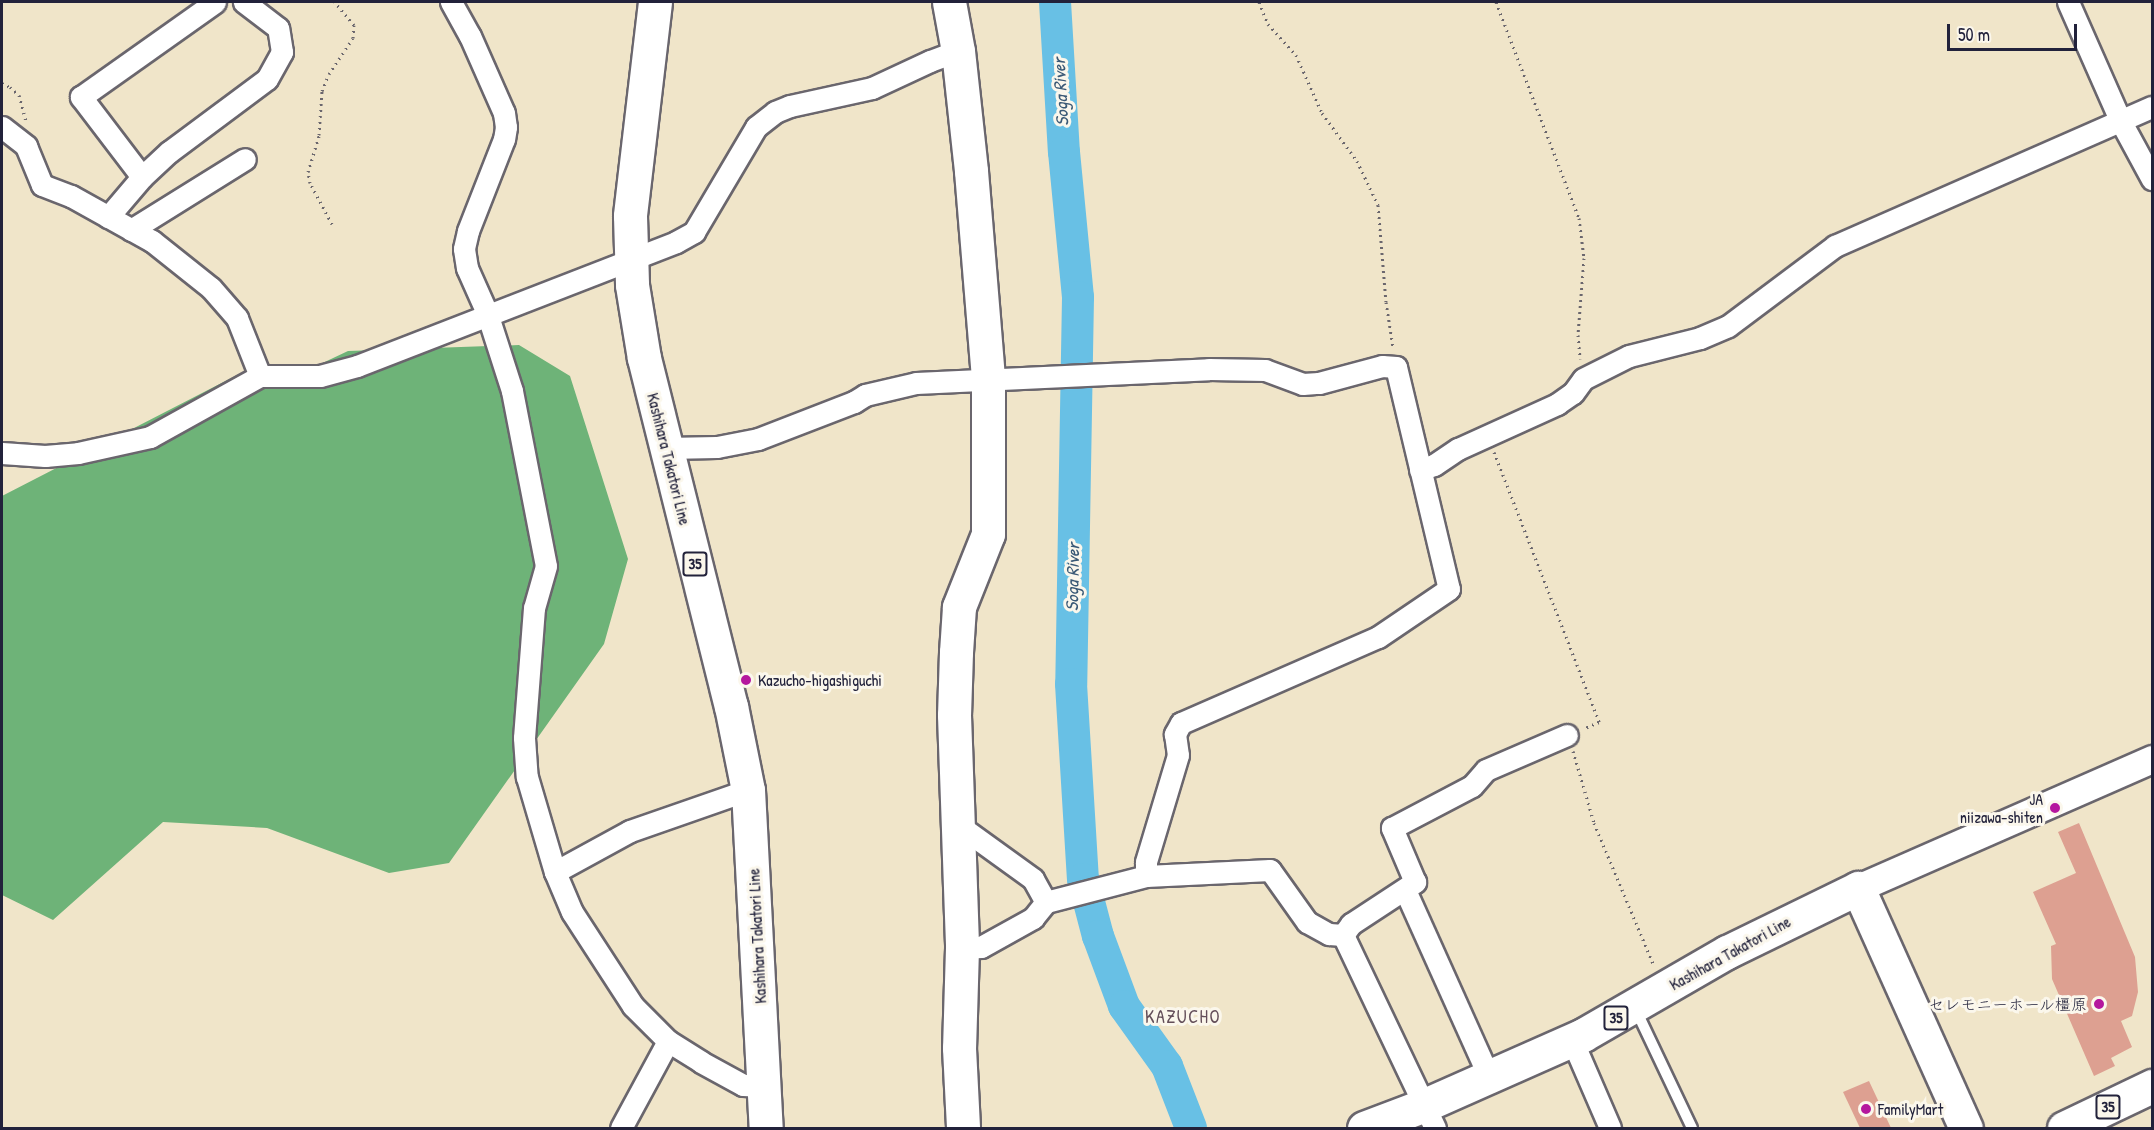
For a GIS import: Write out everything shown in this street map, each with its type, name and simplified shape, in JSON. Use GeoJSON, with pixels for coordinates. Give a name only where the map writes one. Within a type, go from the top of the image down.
{"type":"FeatureCollection","features":[{"type":"Feature","properties":{"kind":"main road","name":"Kashihara Takatori Line"},"geometry":{"type":"LineString","coordinates":[[655,2],[632,196],[630,258],[644,358],[730,706],[748,790],[766,1128]]}},
{"type":"Feature","properties":{"kind":"main road"},"geometry":{"type":"LineString","coordinates":[[949,2],[958,51],[988,380],[988,534],[958,607],[954,715],[962,948],[959,1048],[963,1128]]}},
{"type":"Feature","properties":{"kind":"main road","name":"Kashihara Takatori Line"},"geometry":{"type":"LineString","coordinates":[[1364,1128],[1430,1117],[1489,1077],[1572,1040],[1635,1007],[1727,952],[1858,888]]}},
{"type":"Feature","properties":{"kind":"main road"},"geometry":{"type":"LineString","coordinates":[[1858,888],[1966,1128]]}},
{"type":"Feature","properties":{"kind":"main road","name":"35"},"geometry":{"type":"LineString","coordinates":[[2064,1128],[2152,1086]]}},
{"type":"Feature","properties":{"kind":"street"},"geometry":{"type":"LineString","coordinates":[[142,177],[81,97],[215,2]]}},
{"type":"Feature","properties":{"kind":"street"},"geometry":{"type":"LineString","coordinates":[[108,217],[142,177],[170,152],[267,79],[282,52],[278,28],[244,2]]}},
{"type":"Feature","properties":{"kind":"street"},"geometry":{"type":"LineString","coordinates":[[452,2],[470,36],[504,113],[504,140],[468,231],[464,249],[467,268],[487,314],[512,392],[546,566],[534,608],[524,738],[527,777],[555,872],[572,912],[633,1006],[668,1041],[743,1085],[764,1086]]}},
{"type":"Feature","properties":{"kind":"street"},"geometry":{"type":"LineString","coordinates":[[2068,2],[2121,122],[2152,179]]}},
{"type":"Feature","properties":{"kind":"street"},"geometry":{"type":"LineString","coordinates":[[2,453],[45,456],[78,453],[150,437],[260,376],[320,376],[357,366],[676,242],[694,232],[756,127],[775,112],[790,106],[872,88],[930,61],[958,51]]}},
{"type":"Feature","properties":{"kind":"street"},"geometry":{"type":"LineString","coordinates":[[1420,470],[1557,404],[1573,393],[1583,379],[1629,356],[1700,338],[1728,326],[1835,246],[2152,107]]}},
{"type":"Feature","properties":{"kind":"street"},"geometry":{"type":"LineString","coordinates":[[2,127],[26,146],[42,185],[71,196],[152,241],[211,288],[237,318],[260,376]]}},
{"type":"Feature","properties":{"kind":"street"},"geometry":{"type":"LineString","coordinates":[[131,230],[245,159]]}},
{"type":"Feature","properties":{"kind":"street"},"geometry":{"type":"LineString","coordinates":[[666,448],[717,447],[758,439],[854,402],[865,394],[916,383],[1110,376],[1209,369],[1265,370],[1303,384],[1319,383],[1382,366],[1396,367],[1449,589],[1378,637],[1181,723],[1175,734],[1178,755],[1146,862],[1137,879]]}},
{"type":"Feature","properties":{"kind":"street"},"geometry":{"type":"LineString","coordinates":[[1343,935],[1352,924],[1415,882],[1392,828],[1472,786],[1486,770],[1567,735]]}},
{"type":"Feature","properties":{"kind":"street"},"geometry":{"type":"LineString","coordinates":[[1858,888],[2152,759]]}},
{"type":"Feature","properties":{"kind":"street"},"geometry":{"type":"LineString","coordinates":[[555,872],[630,831],[748,790]]}},
{"type":"Feature","properties":{"kind":"street"},"geometry":{"type":"LineString","coordinates":[[957,824],[1033,879],[1050,900]]}},
{"type":"Feature","properties":{"kind":"street"},"geometry":{"type":"LineString","coordinates":[[962,948],[981,947],[1033,918],[1050,900],[1137,879],[1270,870],[1307,922],[1329,934],[1343,935]]}},
{"type":"Feature","properties":{"kind":"street"},"geometry":{"type":"LineString","coordinates":[[1405,890],[1489,1077]]}},
{"type":"Feature","properties":{"kind":"street"},"geometry":{"type":"LineString","coordinates":[[1343,935],[1430,1117]]}},
{"type":"Feature","properties":{"kind":"street"},"geometry":{"type":"LineString","coordinates":[[1572,1040],[1610,1128]]}},
{"type":"Feature","properties":{"kind":"street"},"geometry":{"type":"LineString","coordinates":[[621,1128],[668,1041]]}},
{"type":"Feature","properties":{"kind":"lane"},"geometry":{"type":"LineString","coordinates":[[1635,1007],[1692,1128]]}},
{"type":"Feature","properties":{"kind":"path"},"geometry":{"type":"LineString","coordinates":[[332,224],[308,172],[319,135],[322,91],[329,74],[353,38],[354,25],[335,2]]}},
{"type":"Feature","properties":{"kind":"path"},"geometry":{"type":"LineString","coordinates":[[1259,2],[1268,24],[1296,55],[1322,113],[1357,161],[1378,206],[1386,302],[1396,367]]}},
{"type":"Feature","properties":{"kind":"path"},"geometry":{"type":"LineString","coordinates":[[1496,2],[1579,218],[1584,258],[1578,334],[1583,379]]}},
{"type":"Feature","properties":{"kind":"path"},"geometry":{"type":"LineString","coordinates":[[2,83],[14,91],[23,105],[29,136],[26,146]]}},
{"type":"Feature","properties":{"kind":"path"},"geometry":{"type":"LineString","coordinates":[[1487,436],[1599,722],[1567,735],[1584,783],[1594,824],[1664,990]]}},
{"type":"Feature","properties":{"kind":"green space"},"geometry":{"type":"Polygon","coordinates":[[[519,345],[570,376],[628,559],[604,644],[449,863],[389,873],[267,828],[163,822],[53,920],[2,895],[2,496],[239,374],[295,376],[348,351],[519,345]]]}},
{"type":"Feature","properties":{"kind":"building","name":"セレモニーホール橿原"},"geometry":{"type":"Polygon","coordinates":[[[2079,823],[2135,957],[2138,992],[2132,1016],[2121,1021],[2132,1047],[2111,1058],[2115,1066],[2094,1076],[2052,979],[2051,946],[2056,944],[2033,892],[2076,873],[2058,832],[2079,823]]]}},
{"type":"Feature","properties":{"kind":"building","name":"FamilyMart"},"geometry":{"type":"Polygon","coordinates":[[[1869,1081],[1891,1128],[1860,1128],[1843,1092],[1869,1081]]]}},
{"type":"Feature","properties":{"kind":"waterway","name":"Soga River"},"geometry":{"type":"LineString","coordinates":[[1055,2],[1064,152],[1078,297],[1071,684],[1083,879],[1098,936],[1124,1006],[1167,1066],[1191,1128]]}},
{"type":"Feature","properties":{"kind":"place","name":"Kazucho-higashiguchi"},"geometry":{"type":"Point","coordinates":[746,680]}},
{"type":"Feature","properties":{"kind":"place","name":"JA niizawa-shiten"},"geometry":{"type":"Point","coordinates":[2055,808]}},
{"type":"Feature","properties":{"kind":"place","name":"セレモニーホール橿原"},"geometry":{"type":"Point","coordinates":[2099,1004]}},
{"type":"Feature","properties":{"kind":"place","name":"FamilyMart"},"geometry":{"type":"Point","coordinates":[1866,1109]}},
{"type":"Feature","properties":{"kind":"district","name":"KAZUCHO"},"geometry":{"type":"Point","coordinates":[1183,1017]}}]}
